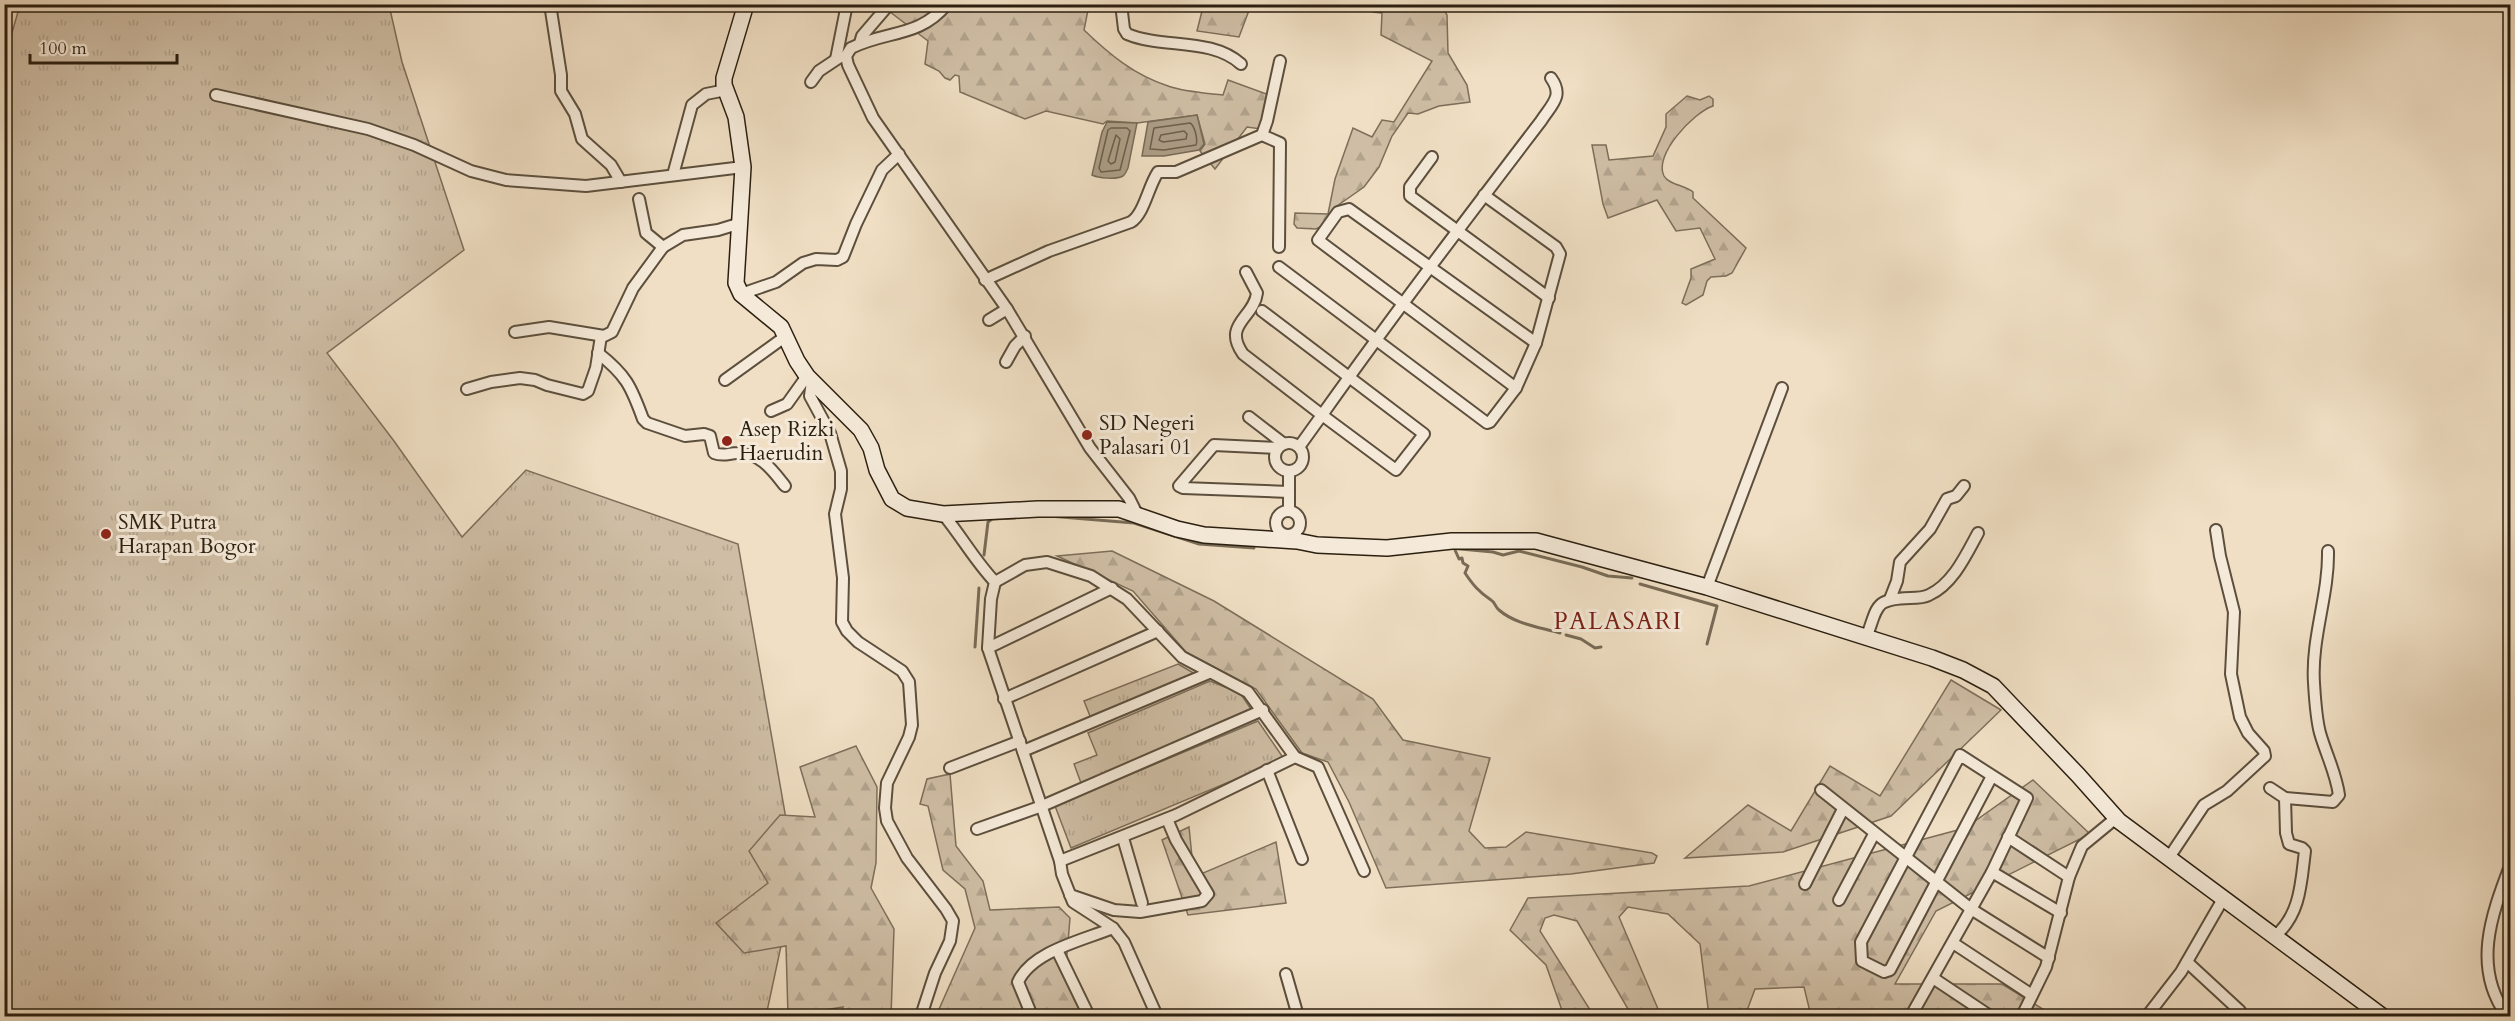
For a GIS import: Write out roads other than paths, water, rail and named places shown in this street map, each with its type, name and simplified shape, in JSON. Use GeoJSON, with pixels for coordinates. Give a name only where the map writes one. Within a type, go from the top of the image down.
{"type":"FeatureCollection","features":[{"type":"Feature","properties":{"kind":"main road"},"geometry":{"type":"LineString","coordinates":[[746,4],[724,78],[736,117],[742,167],[741,223],[736,283],[741,294],[768,314],[786,336],[797,361],[810,378],[861,430],[892,499],[907,508],[943,514],[1102,508],[1137,514],[1177,529],[1204,535],[1286,538],[1387,548],[1452,540],[1536,541],[1707,587],[1867,636],[1963,670],[1993,686],[2116,818],[2382,1017]]}},
{"type":"Feature","properties":{"kind":"street"},"geometry":{"type":"LineString","coordinates":[[550,4],[561,75],[561,91],[575,114],[582,140],[611,165],[621,182]]}},
{"type":"Feature","properties":{"kind":"street"},"geometry":{"type":"LineString","coordinates":[[848,4],[841,58],[873,118],[1007,309],[1090,448],[1129,498],[1137,514]]}},
{"type":"Feature","properties":{"kind":"street"},"geometry":{"type":"LineString","coordinates":[[811,82],[819,71],[841,58],[851,48],[860,43],[922,27],[947,4]]}},
{"type":"Feature","properties":{"kind":"street"},"geometry":{"type":"LineString","coordinates":[[1121,4],[1124,29],[1127,34],[1215,50],[1233,57],[1241,64]]}},
{"type":"Feature","properties":{"kind":"street"},"geometry":{"type":"LineString","coordinates":[[860,43],[862,36],[886,8]]}},
{"type":"Feature","properties":{"kind":"street"},"geometry":{"type":"LineString","coordinates":[[1262,135],[1280,62]]}},
{"type":"Feature","properties":{"kind":"street"},"geometry":{"type":"LineString","coordinates":[[1299,447],[1375,340],[1541,121],[1558,94],[1558,88],[1551,78]]}},
{"type":"Feature","properties":{"kind":"street"},"geometry":{"type":"LineString","coordinates":[[673,176],[692,105],[706,94],[726,90]]}},
{"type":"Feature","properties":{"kind":"street"},"geometry":{"type":"LineString","coordinates":[[216,95],[368,129],[414,145],[471,171],[493,177],[586,186],[742,167]]}},
{"type":"Feature","properties":{"kind":"street"},"geometry":{"type":"LineString","coordinates":[[985,280],[1049,251],[1131,222],[1138,217],[1150,183],[1158,172],[1163,170],[1176,172],[1262,135],[1280,143],[1279,246]]}},
{"type":"Feature","properties":{"kind":"street"},"geometry":{"type":"LineString","coordinates":[[741,294],[776,282],[803,263],[816,259],[837,260],[843,257],[855,224],[882,170],[899,154]]}},
{"type":"Feature","properties":{"kind":"street"},"geometry":{"type":"LineString","coordinates":[[1432,157],[1410,187],[1410,196],[1549,298]]}},
{"type":"Feature","properties":{"kind":"street"},"geometry":{"type":"LineString","coordinates":[[1279,267],[1487,423],[1496,416],[1516,388],[1536,343],[1560,254],[1556,247],[1484,195]]}},
{"type":"Feature","properties":{"kind":"street"},"geometry":{"type":"LineString","coordinates":[[639,199],[646,233],[663,247]]}},
{"type":"Feature","properties":{"kind":"street"},"geometry":{"type":"LineString","coordinates":[[1516,388],[1318,240],[1338,212],[1349,208],[1536,343]]}},
{"type":"Feature","properties":{"kind":"street"},"geometry":{"type":"LineString","coordinates":[[515,332],[549,327],[601,336],[612,332],[633,288],[663,247],[683,235],[718,230],[741,223]]}},
{"type":"Feature","properties":{"kind":"street"},"geometry":{"type":"LineString","coordinates":[[1245,272],[1257,293],[1254,305],[1238,326],[1236,337],[1239,348],[1322,415],[1396,470],[1424,434],[1262,311]]}},
{"type":"Feature","properties":{"kind":"street"},"geometry":{"type":"LineString","coordinates":[[989,320],[1007,309]]}},
{"type":"Feature","properties":{"kind":"street"},"geometry":{"type":"LineString","coordinates":[[467,389],[491,382],[520,378],[583,394],[588,391],[601,336]]}},
{"type":"Feature","properties":{"kind":"street"},"geometry":{"type":"LineString","coordinates":[[725,380],[786,336]]}},
{"type":"Feature","properties":{"kind":"street"},"geometry":{"type":"LineString","coordinates":[[1005,362],[1015,346],[1025,336]]}},
{"type":"Feature","properties":{"kind":"street"},"geometry":{"type":"LineString","coordinates":[[598,353],[613,365],[629,383],[643,419],[647,423],[685,436],[704,434],[710,436],[714,453],[723,456],[740,452],[766,462],[785,486]]}},
{"type":"Feature","properties":{"kind":"street"},"geometry":{"type":"LineString","coordinates":[[771,411],[787,404],[810,378]]}},
{"type":"Feature","properties":{"kind":"street"},"geometry":{"type":"LineString","coordinates":[[810,378],[810,396],[830,433],[841,471],[841,489],[836,514],[843,578],[842,622],[858,642],[902,671],[909,682],[912,725],[909,737],[887,783],[885,808],[887,820],[907,858],[946,909],[952,921],[950,941],[935,973],[921,1017]]}},
{"type":"Feature","properties":{"kind":"street"},"geometry":{"type":"LineString","coordinates":[[1707,587],[1782,388]]}},
{"type":"Feature","properties":{"kind":"street"},"geometry":{"type":"LineString","coordinates":[[1249,417],[1281,446]]}},
{"type":"Feature","properties":{"kind":"street"},"geometry":{"type":"LineString","coordinates":[[1281,446],[1276,462],[1282,470],[1289,472],[1295,470],[1302,464],[1303,455],[1299,447],[1291,443],[1281,446],[1214,445],[1179,486],[1289,492]]}},
{"type":"Feature","properties":{"kind":"street"},"geometry":{"type":"LineString","coordinates":[[1289,472],[1289,511]]}},
{"type":"Feature","properties":{"kind":"street"},"geometry":{"type":"LineString","coordinates":[[1890,599],[1904,556],[1930,529],[1947,499],[1956,496],[1964,486]]}},
{"type":"Feature","properties":{"kind":"street"},"geometry":{"type":"LineString","coordinates":[[1289,511],[1296,514],[1299,524],[1296,531],[1286,538],[1277,528],[1276,520],[1281,513],[1289,511]]}},
{"type":"Feature","properties":{"kind":"street"},"geometry":{"type":"LineString","coordinates":[[943,514],[960,535],[975,561],[995,582]]}},
{"type":"Feature","properties":{"kind":"street"},"geometry":{"type":"LineString","coordinates":[[2168,859],[2204,806],[2227,791],[2265,756],[2264,751],[2252,739],[2240,717],[2231,674],[2234,612],[2216,530]]}},
{"type":"Feature","properties":{"kind":"street"},"geometry":{"type":"LineString","coordinates":[[1867,636],[1879,606],[1890,599],[1921,598],[1933,593],[1958,569],[1978,533]]}},
{"type":"Feature","properties":{"kind":"street"},"geometry":{"type":"LineString","coordinates":[[2270,788],[2285,798],[2333,802],[2338,795],[2328,752],[2320,734],[2314,683],[2320,618],[2329,568],[2328,551]]}},
{"type":"Feature","properties":{"kind":"street"},"geometry":{"type":"LineString","coordinates":[[1157,1017],[1124,942],[1113,928],[1077,905],[1070,895],[988,648],[991,599],[995,582],[1025,565],[1047,562],[1072,568],[1112,588],[1127,599],[1182,657],[1209,673],[1234,682],[1248,692],[1295,757],[1318,767],[1364,871]]}},
{"type":"Feature","properties":{"kind":"street"},"geometry":{"type":"LineString","coordinates":[[988,648],[1112,588]]}},
{"type":"Feature","properties":{"kind":"street"},"geometry":{"type":"LineString","coordinates":[[1004,699],[1158,631]]}},
{"type":"Feature","properties":{"kind":"street"},"geometry":{"type":"LineString","coordinates":[[950,768],[1022,746],[1209,673]]}},
{"type":"Feature","properties":{"kind":"street"},"geometry":{"type":"LineString","coordinates":[[977,829],[1042,806],[1263,710]]}},
{"type":"Feature","properties":{"kind":"street"},"geometry":{"type":"LineString","coordinates":[[1917,1017],[1912,1014],[1992,872],[2027,798],[1960,755],[1864,936],[1862,961],[1884,972],[1890,970],[1992,776]]}},
{"type":"Feature","properties":{"kind":"street"},"geometry":{"type":"LineString","coordinates":[[1060,861],[1167,819],[1295,757]]}},
{"type":"Feature","properties":{"kind":"street"},"geometry":{"type":"LineString","coordinates":[[1267,770],[1302,859]]}},
{"type":"Feature","properties":{"kind":"street"},"geometry":{"type":"LineString","coordinates":[[1821,790],[1971,909],[2049,958]]}},
{"type":"Feature","properties":{"kind":"street"},"geometry":{"type":"LineString","coordinates":[[2276,936],[2297,905],[2305,851],[2289,844],[2286,833],[2285,798]]}},
{"type":"Feature","properties":{"kind":"street"},"geometry":{"type":"LineString","coordinates":[[1805,884],[1843,808]]}},
{"type":"Feature","properties":{"kind":"street"},"geometry":{"type":"LineString","coordinates":[[2022,1017],[2049,958],[2069,877],[2082,846],[2116,818]]}},
{"type":"Feature","properties":{"kind":"street"},"geometry":{"type":"LineString","coordinates":[[1070,895],[1114,910],[1140,912],[1202,901],[1208,894],[1176,840],[1167,819]]}},
{"type":"Feature","properties":{"kind":"street"},"geometry":{"type":"LineString","coordinates":[[1839,900],[1874,834]]}},
{"type":"Feature","properties":{"kind":"street"},"geometry":{"type":"LineString","coordinates":[[2008,837],[2069,877]]}},
{"type":"Feature","properties":{"kind":"street"},"geometry":{"type":"LineString","coordinates":[[1123,838],[1142,903]]}},
{"type":"Feature","properties":{"kind":"street"},"geometry":{"type":"LineString","coordinates":[[2507,1017],[2492,986],[2486,944],[2496,903],[2511,866]]}},
{"type":"Feature","properties":{"kind":"street"},"geometry":{"type":"LineString","coordinates":[[1992,872],[2061,914]]}},
{"type":"Feature","properties":{"kind":"street"},"geometry":{"type":"LineString","coordinates":[[2147,1017],[2187,962],[2223,899]]}},
{"type":"Feature","properties":{"kind":"street"},"geometry":{"type":"LineString","coordinates":[[1032,1017],[1018,982],[1023,971],[1030,964],[1057,950],[1113,928]]}},
{"type":"Feature","properties":{"kind":"street"},"geometry":{"type":"LineString","coordinates":[[1953,943],[2032,995]]}},
{"type":"Feature","properties":{"kind":"street"},"geometry":{"type":"LineString","coordinates":[[1057,950],[1089,1017]]}},
{"type":"Feature","properties":{"kind":"street"},"geometry":{"type":"LineString","coordinates":[[2187,962],[2240,1011]]}},
{"type":"Feature","properties":{"kind":"street"},"geometry":{"type":"LineString","coordinates":[[1286,974],[1298,1017]]}},
{"type":"Feature","properties":{"kind":"street"},"geometry":{"type":"LineString","coordinates":[[1933,978],[1990,1017]]}},
{"type":"Feature","properties":{"kind":"street"},"geometry":{"type":"LineString","coordinates":[[925,1005],[931,1017]]}},
{"type":"Feature","properties":{"kind":"water"},"geometry":{"type":"Polygon","coordinates":[[[1197,115],[1204,144],[1199,150],[1164,156],[1142,156],[1148,122],[1197,115]]]}},
{"type":"Feature","properties":{"kind":"water"},"geometry":{"type":"Polygon","coordinates":[[[1107,122],[1137,123],[1128,168],[1124,175],[1116,178],[1092,175],[1102,132],[1107,122]]]}},
{"type":"Feature","properties":{"kind":"waterway"},"geometry":{"type":"LineString","coordinates":[[1049,516],[1134,523],[1199,544],[1254,548]]}},
{"type":"Feature","properties":{"kind":"waterway"},"geometry":{"type":"LineString","coordinates":[[984,555],[988,522],[992,519],[1015,518]]}},
{"type":"Feature","properties":{"kind":"waterway"},"geometry":{"type":"LineString","coordinates":[[1450,548],[1503,555],[1519,551],[1608,576],[1632,578]]}},
{"type":"Feature","properties":{"kind":"waterway"},"geometry":{"type":"LineString","coordinates":[[1455,550],[1459,559],[1462,558],[1463,563],[1468,566],[1465,573],[1471,581],[1505,615],[1520,622],[1560,633]]}},
{"type":"Feature","properties":{"kind":"waterway"},"geometry":{"type":"LineString","coordinates":[[1640,584],[1717,606],[1707,644]]}},
{"type":"Feature","properties":{"kind":"waterway"},"geometry":{"type":"LineString","coordinates":[[975,647],[979,588]]}},
{"type":"Feature","properties":{"kind":"waterway"},"geometry":{"type":"LineString","coordinates":[[1566,635],[1581,639],[1595,648],[1601,647]]}},
{"type":"Feature","properties":{"kind":"place","name":"SD Negeri Palasari 01"},"geometry":{"type":"Point","coordinates":[1087,435]}},
{"type":"Feature","properties":{"kind":"place","name":"Asep Rizki Haerudin"},"geometry":{"type":"Point","coordinates":[727,441]}},
{"type":"Feature","properties":{"kind":"place","name":"SMK Putra Harapan Bogor"},"geometry":{"type":"Point","coordinates":[106,534]}},
{"type":"Feature","properties":{"kind":"district","name":"PALASARI"},"geometry":{"type":"Point","coordinates":[1618,621]}}]}
